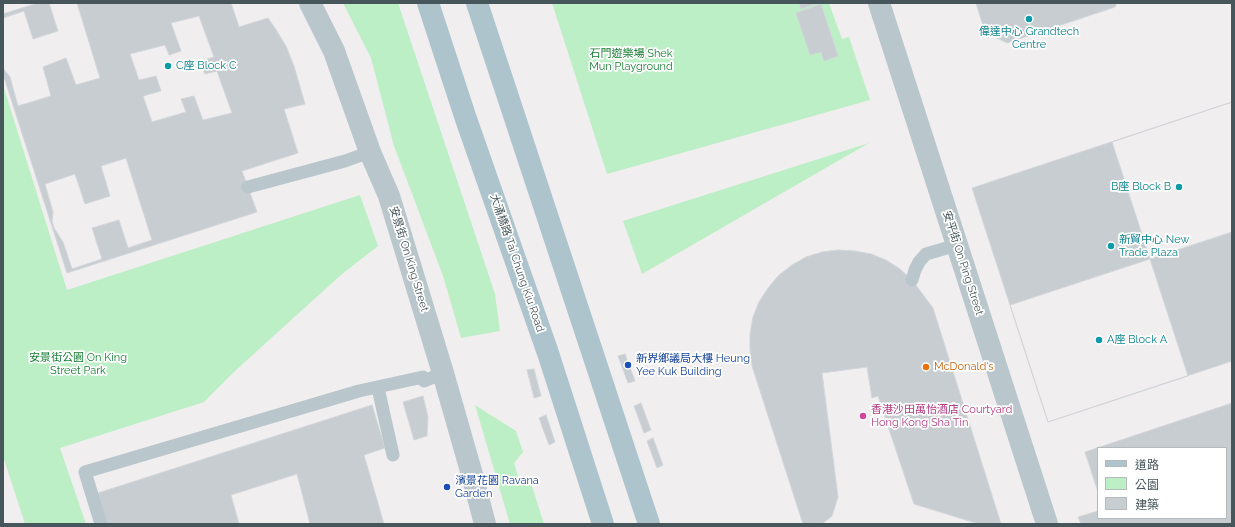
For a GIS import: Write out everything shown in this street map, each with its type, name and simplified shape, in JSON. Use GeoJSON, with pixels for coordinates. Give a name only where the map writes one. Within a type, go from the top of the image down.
{"type":"FeatureCollection","features":[{"type":"Feature","properties":{"kind":"main road","name":"大涌橋路 Tai Chung Kiu Road"},"geometry":{"type":"LineString","coordinates":[[428,3],[466,119],[548,353],[603,524]]}},
{"type":"Feature","properties":{"kind":"main road"},"geometry":{"type":"LineString","coordinates":[[477,3],[649,524]]}},
{"type":"Feature","properties":{"kind":"street","name":"安景街 On King Street"},"geometry":{"type":"LineString","coordinates":[[310,3],[334,51],[370,152],[389,196],[443,373],[471,471],[484,524]]}},
{"type":"Feature","properties":{"kind":"street","name":"安平街 On Ping Street"},"geometry":{"type":"LineString","coordinates":[[879,3],[1047,524]]}},
{"type":"Feature","properties":{"kind":"lane"},"geometry":{"type":"LineString","coordinates":[[248,187],[345,161],[370,152]]}},
{"type":"Feature","properties":{"kind":"lane"},"geometry":{"type":"LineString","coordinates":[[912,280],[919,262],[926,254],[957,245]]}},
{"type":"Feature","properties":{"kind":"lane"},"geometry":{"type":"LineString","coordinates":[[101,524],[85,472],[359,391],[423,377],[424,381],[443,373]]}},
{"type":"Feature","properties":{"kind":"lane"},"geometry":{"type":"LineString","coordinates":[[378,388],[393,455]]}},
{"type":"Feature","properties":{"kind":"green space"},"geometry":{"type":"Polygon","coordinates":[[[343,3],[398,3],[495,294],[500,331],[461,338],[443,276],[394,146],[371,58],[343,3]]]}},
{"type":"Feature","properties":{"kind":"green space","name":"石門遊樂場 Shek Mun Playground"},"geometry":{"type":"Polygon","coordinates":[[[552,3],[829,3],[842,39],[849,37],[870,100],[607,174],[552,3]]]}},
{"type":"Feature","properties":{"kind":"green space","name":"安景街公園 On King Street Park"},"geometry":{"type":"Polygon","coordinates":[[[3,85],[67,290],[360,195],[378,246],[342,274],[236,370],[204,402],[60,448],[86,524],[25,524],[3,456],[3,85]]]}},
{"type":"Feature","properties":{"kind":"green space"},"geometry":{"type":"Polygon","coordinates":[[[869,143],[642,274],[623,221],[869,143]]]}},
{"type":"Feature","properties":{"kind":"green space"},"geometry":{"type":"Polygon","coordinates":[[[475,405],[516,431],[523,452],[514,463],[519,480],[531,483],[544,524],[510,524],[475,405]]]}},
{"type":"Feature","properties":{"kind":"building"},"geometry":{"type":"Polygon","coordinates":[[[38,3],[231,3],[239,27],[268,18],[286,46],[294,66],[305,104],[284,109],[298,153],[242,171],[257,212],[67,273],[3,74],[3,14],[38,3]]]}},
{"type":"Feature","properties":{"kind":"building"},"geometry":{"type":"Polygon","coordinates":[[[49,3],[77,3],[100,78],[76,85],[66,58],[43,67],[51,96],[18,106],[10,77],[3,68],[3,18],[24,11],[33,39],[58,31],[49,3]]]}},
{"type":"Feature","properties":{"kind":"building"},"geometry":{"type":"Polygon","coordinates":[[[799,3],[815,3],[815,4],[801,9],[799,3]]]}},
{"type":"Feature","properties":{"kind":"building","name":"偉達中心 Grandtech Centre"},"geometry":{"type":"Polygon","coordinates":[[[976,3],[1117,3],[1115,7],[1007,43],[985,32],[976,3]]]}},
{"type":"Feature","properties":{"kind":"building"},"geometry":{"type":"Polygon","coordinates":[[[821,4],[838,56],[824,61],[821,52],[810,55],[796,13],[821,4]]]}},
{"type":"Feature","properties":{"kind":"building","name":"C座 Block C"},"geometry":{"type":"Polygon","coordinates":[[[199,16],[214,57],[200,61],[205,74],[217,71],[232,113],[203,120],[194,96],[181,99],[186,112],[152,122],[143,96],[161,91],[156,76],[139,80],[130,54],[165,45],[169,55],[181,51],[171,23],[199,16]]]}},
{"type":"Feature","properties":{"kind":"building","name":"新貿中心 New Trade Plaza"},"geometry":{"type":"Polygon","coordinates":[[[1232,102],[1232,361],[1048,422],[972,188],[1232,102]]]}},
{"type":"Feature","properties":{"kind":"building","name":"B座 Block B"},"geometry":{"type":"Polygon","coordinates":[[[1232,102],[1232,232],[1150,259],[1112,142],[1232,102]]]}},
{"type":"Feature","properties":{"kind":"building"},"geometry":{"type":"Polygon","coordinates":[[[126,158],[152,240],[128,248],[119,220],[92,228],[102,259],[72,269],[63,242],[54,228],[52,221],[53,212],[45,184],[75,174],[85,204],[110,196],[101,166],[126,158]]]}},
{"type":"Feature","properties":{"kind":"building","name":"香港沙田萬怡酒店 Courtyard Hong Kong Sha Tin"},"geometry":{"type":"Polygon","coordinates":[[[838,250],[871,254],[886,260],[900,269],[912,280],[933,308],[1001,524],[803,524],[752,366],[750,334],[753,317],[759,302],[778,276],[792,265],[806,257],[822,252],[838,250]]]}},
{"type":"Feature","properties":{"kind":"building","name":"A座 Block A"},"geometry":{"type":"Polygon","coordinates":[[[1150,259],[1188,376],[1048,422],[1010,305],[1150,259]]]}},
{"type":"Feature","properties":{"kind":"building"},"geometry":{"type":"Polygon","coordinates":[[[625,354],[635,381],[628,383],[618,356],[625,354]]]}},
{"type":"Feature","properties":{"kind":"building"},"geometry":{"type":"Polygon","coordinates":[[[867,367],[872,398],[878,396],[914,504],[979,524],[822,524],[832,516],[838,497],[822,373],[867,367]]]}},
{"type":"Feature","properties":{"kind":"building"},"geometry":{"type":"Polygon","coordinates":[[[534,369],[541,396],[534,398],[527,370],[534,369]]]}},
{"type":"Feature","properties":{"kind":"building"},"geometry":{"type":"Polygon","coordinates":[[[423,396],[428,417],[427,436],[414,440],[403,402],[423,396]]]}},
{"type":"Feature","properties":{"kind":"building"},"geometry":{"type":"Polygon","coordinates":[[[641,403],[651,430],[644,433],[634,406],[641,403]]]}},
{"type":"Feature","properties":{"kind":"building"},"geometry":{"type":"Polygon","coordinates":[[[1232,403],[1232,524],[1081,524],[1078,517],[1097,511],[1097,519],[1227,519],[1227,447],[1100,447],[1232,403]]]}},
{"type":"Feature","properties":{"kind":"building"},"geometry":{"type":"Polygon","coordinates":[[[372,405],[385,448],[364,455],[384,524],[310,524],[297,474],[231,495],[239,524],[107,524],[98,493],[372,405]]]}},
{"type":"Feature","properties":{"kind":"building"},"geometry":{"type":"Polygon","coordinates":[[[546,415],[555,442],[549,445],[539,418],[546,415]]]}},
{"type":"Feature","properties":{"kind":"building"},"geometry":{"type":"Polygon","coordinates":[[[653,438],[663,465],[657,468],[647,441],[653,438]]]}},
{"type":"Feature","properties":{"kind":"building"},"geometry":{"type":"Polygon","coordinates":[[[1097,448],[1097,489],[1085,452],[1097,448]]]}},
{"type":"Feature","properties":{"kind":"place","name":"偉達中心 Grandtech Centre"},"geometry":{"type":"Point","coordinates":[1029,19]}},
{"type":"Feature","properties":{"kind":"place","name":"C座 Block C"},"geometry":{"type":"Point","coordinates":[168,66]}},
{"type":"Feature","properties":{"kind":"place","name":"B座 Block B"},"geometry":{"type":"Point","coordinates":[1179,187]}},
{"type":"Feature","properties":{"kind":"place","name":"新貿中心 New Trade Plaza"},"geometry":{"type":"Point","coordinates":[1111,246]}},
{"type":"Feature","properties":{"kind":"place","name":"A座 Block A"},"geometry":{"type":"Point","coordinates":[1099,340]}},
{"type":"Feature","properties":{"kind":"place","name":"新界鄉議局大樓 Heung Yee Kuk Building"},"geometry":{"type":"Point","coordinates":[628,365]}},
{"type":"Feature","properties":{"kind":"place","name":"McDonald's"},"geometry":{"type":"Point","coordinates":[926,367]}},
{"type":"Feature","properties":{"kind":"place","name":"香港沙田萬怡酒店 Courtyard Hong Kong Sha Tin"},"geometry":{"type":"Point","coordinates":[863,416]}},
{"type":"Feature","properties":{"kind":"place","name":"濱景花園 Ravana Garden"},"geometry":{"type":"Point","coordinates":[447,487]}}]}
